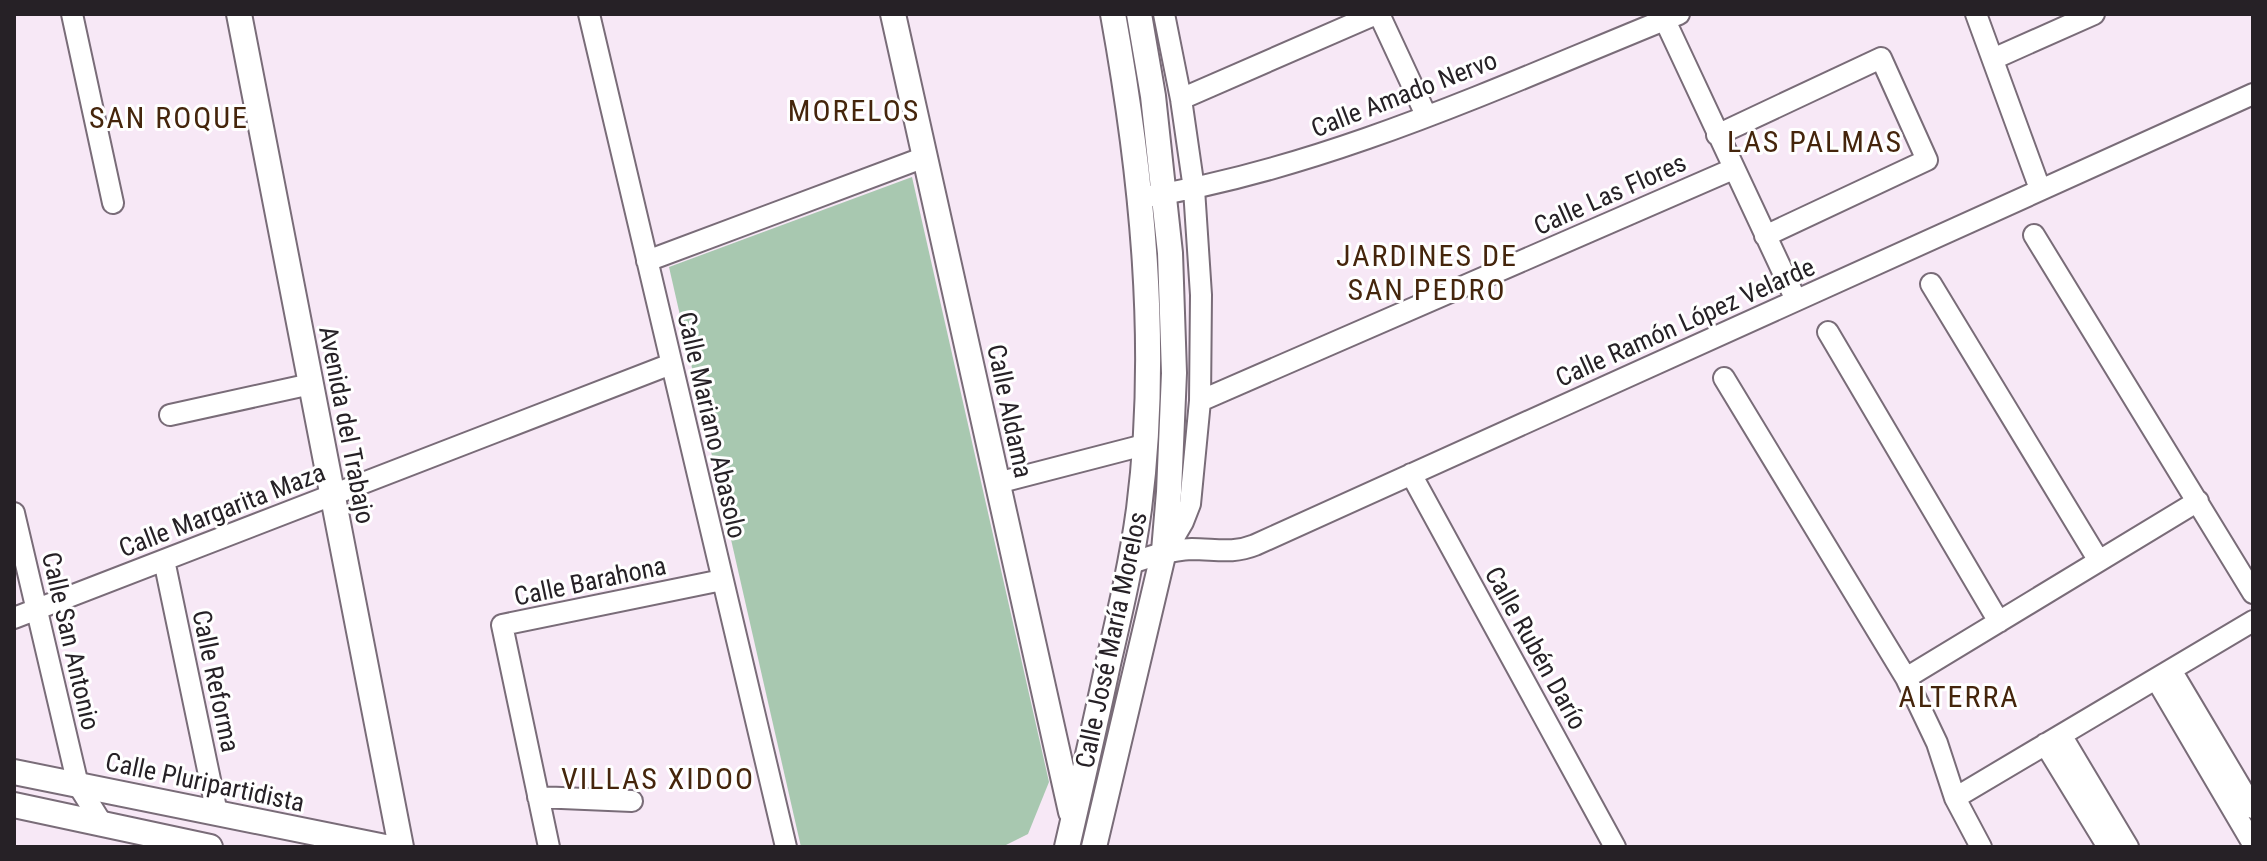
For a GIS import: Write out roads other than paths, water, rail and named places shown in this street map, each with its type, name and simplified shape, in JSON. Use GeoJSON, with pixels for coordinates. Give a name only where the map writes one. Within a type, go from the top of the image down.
{"type":"FeatureCollection","features":[{"type":"Feature","properties":{"kind":"street"},"geometry":{"type":"LineString","coordinates":[[72,14],[113,203]]}},
{"type":"Feature","properties":{"kind":"street","name":"Avenida del Trabajo"},"geometry":{"type":"LineString","coordinates":[[239,14],[401,847]]}},
{"type":"Feature","properties":{"kind":"street","name":"Calle Mariano Abasolo"},"geometry":{"type":"LineString","coordinates":[[589,14],[786,847]]}},
{"type":"Feature","properties":{"kind":"street","name":"Calle Aldama"},"geometry":{"type":"LineString","coordinates":[[893,14],[1073,820]]}},
{"type":"Feature","properties":{"kind":"street","name":"Calle José María Morelos"},"geometry":{"type":"LineString","coordinates":[[1067,847],[1131,563],[1144,445],[1146,349],[1140,198],[1113,14]]}},
{"type":"Feature","properties":{"kind":"street","name":"Calle José María Morelos"},"geometry":{"type":"LineString","coordinates":[[1094,847],[1165,551],[1174,373],[1173,313],[1166,194],[1139,14]]}},
{"type":"Feature","properties":{"kind":"street"},"geometry":{"type":"LineString","coordinates":[[1164,14],[1194,189],[1201,295],[1200,401],[1190,504],[1165,551]]}},
{"type":"Feature","properties":{"kind":"street"},"geometry":{"type":"LineString","coordinates":[[1181,99],[1377,14],[1426,115]]}},
{"type":"Feature","properties":{"kind":"street"},"geometry":{"type":"LineString","coordinates":[[1976,14],[2040,189]]}},
{"type":"Feature","properties":{"kind":"street"},"geometry":{"type":"LineString","coordinates":[[1993,59],[2094,14]]}},
{"type":"Feature","properties":{"kind":"street"},"geometry":{"type":"LineString","coordinates":[[1668,16],[1717,135],[1796,300]]}},
{"type":"Feature","properties":{"kind":"street","name":"Calle Amado Nervo"},"geometry":{"type":"LineString","coordinates":[[1140,198],[1194,189],[1272,170],[1337,150],[1668,16]]}},
{"type":"Feature","properties":{"kind":"street"},"geometry":{"type":"LineString","coordinates":[[1717,135],[1881,58],[1927,160],[1765,236]]}},
{"type":"Feature","properties":{"kind":"street","name":"Calle Ramón López Velarde"},"geometry":{"type":"LineString","coordinates":[[1131,563],[1165,551],[1241,550],[2253,94]]}},
{"type":"Feature","properties":{"kind":"street"},"geometry":{"type":"LineString","coordinates":[[647,261],[925,157]]}},
{"type":"Feature","properties":{"kind":"street","name":"Calle Las Flores"},"geometry":{"type":"LineString","coordinates":[[1200,401],[1733,169]]}},
{"type":"Feature","properties":{"kind":"street"},"geometry":{"type":"LineString","coordinates":[[2034,235],[2253,593]]}},
{"type":"Feature","properties":{"kind":"street"},"geometry":{"type":"LineString","coordinates":[[1931,284],[2099,561]]}},
{"type":"Feature","properties":{"kind":"street"},"geometry":{"type":"LineString","coordinates":[[1828,332],[1999,622]]}},
{"type":"Feature","properties":{"kind":"street","name":"Calle Margarita Maza"},"geometry":{"type":"LineString","coordinates":[[14,618],[671,364]]}},
{"type":"Feature","properties":{"kind":"street"},"geometry":{"type":"LineString","coordinates":[[1724,378],[1906,678],[1937,743],[1955,798],[1981,847]]}},
{"type":"Feature","properties":{"kind":"street"},"geometry":{"type":"LineString","coordinates":[[170,415],[311,384]]}},
{"type":"Feature","properties":{"kind":"street"},"geometry":{"type":"LineString","coordinates":[[997,483],[1144,445]]}},
{"type":"Feature","properties":{"kind":"street","name":"Calle Rubén Darío"},"geometry":{"type":"LineString","coordinates":[[1411,474],[1615,847]]}},
{"type":"Feature","properties":{"kind":"street"},"geometry":{"type":"LineString","coordinates":[[1906,678],[2198,501]]}},
{"type":"Feature","properties":{"kind":"street","name":"Calle San Antonio"},"geometry":{"type":"LineString","coordinates":[[14,513],[78,785],[101,822]]}},
{"type":"Feature","properties":{"kind":"street","name":"Calle Reforma"},"geometry":{"type":"LineString","coordinates":[[164,560],[217,813]]}},
{"type":"Feature","properties":{"kind":"street","name":"Calle Barahona"},"geometry":{"type":"LineString","coordinates":[[549,847],[502,625],[722,580]]}},
{"type":"Feature","properties":{"kind":"street"},"geometry":{"type":"LineString","coordinates":[[1955,798],[2253,621]]}},
{"type":"Feature","properties":{"kind":"street"},"geometry":{"type":"LineString","coordinates":[[2164,674],[2253,808]]}},
{"type":"Feature","properties":{"kind":"street"},"geometry":{"type":"LineString","coordinates":[[2164,674],[2253,844]]}},
{"type":"Feature","properties":{"kind":"street"},"geometry":{"type":"LineString","coordinates":[[2053,740],[2108,847]]}},
{"type":"Feature","properties":{"kind":"street"},"geometry":{"type":"LineString","coordinates":[[2053,740],[2128,847]]}},
{"type":"Feature","properties":{"kind":"street","name":"Calle Pluripartidista"},"geometry":{"type":"LineString","coordinates":[[14,772],[217,813],[316,841],[385,847]]}},
{"type":"Feature","properties":{"kind":"street"},"geometry":{"type":"LineString","coordinates":[[538,797],[632,801]]}},
{"type":"Feature","properties":{"kind":"street"},"geometry":{"type":"LineString","coordinates":[[14,805],[210,847]]}},
{"type":"Feature","properties":{"kind":"district","name":"MORELOS"},"geometry":{"type":"Point","coordinates":[854,111]}},
{"type":"Feature","properties":{"kind":"district","name":"SAN ROQUE"},"geometry":{"type":"Point","coordinates":[169,118]}},
{"type":"Feature","properties":{"kind":"district","name":"LAS PALMAS"},"geometry":{"type":"Point","coordinates":[1815,142]}},
{"type":"Feature","properties":{"kind":"district","name":"JARDINES DE SAN PEDRO"},"geometry":{"type":"Point","coordinates":[1427,273]}},
{"type":"Feature","properties":{"kind":"district","name":"ALTERRA"},"geometry":{"type":"Point","coordinates":[1959,697]}},
{"type":"Feature","properties":{"kind":"district","name":"VILLAS XIDOO"},"geometry":{"type":"Point","coordinates":[658,779]}}]}
